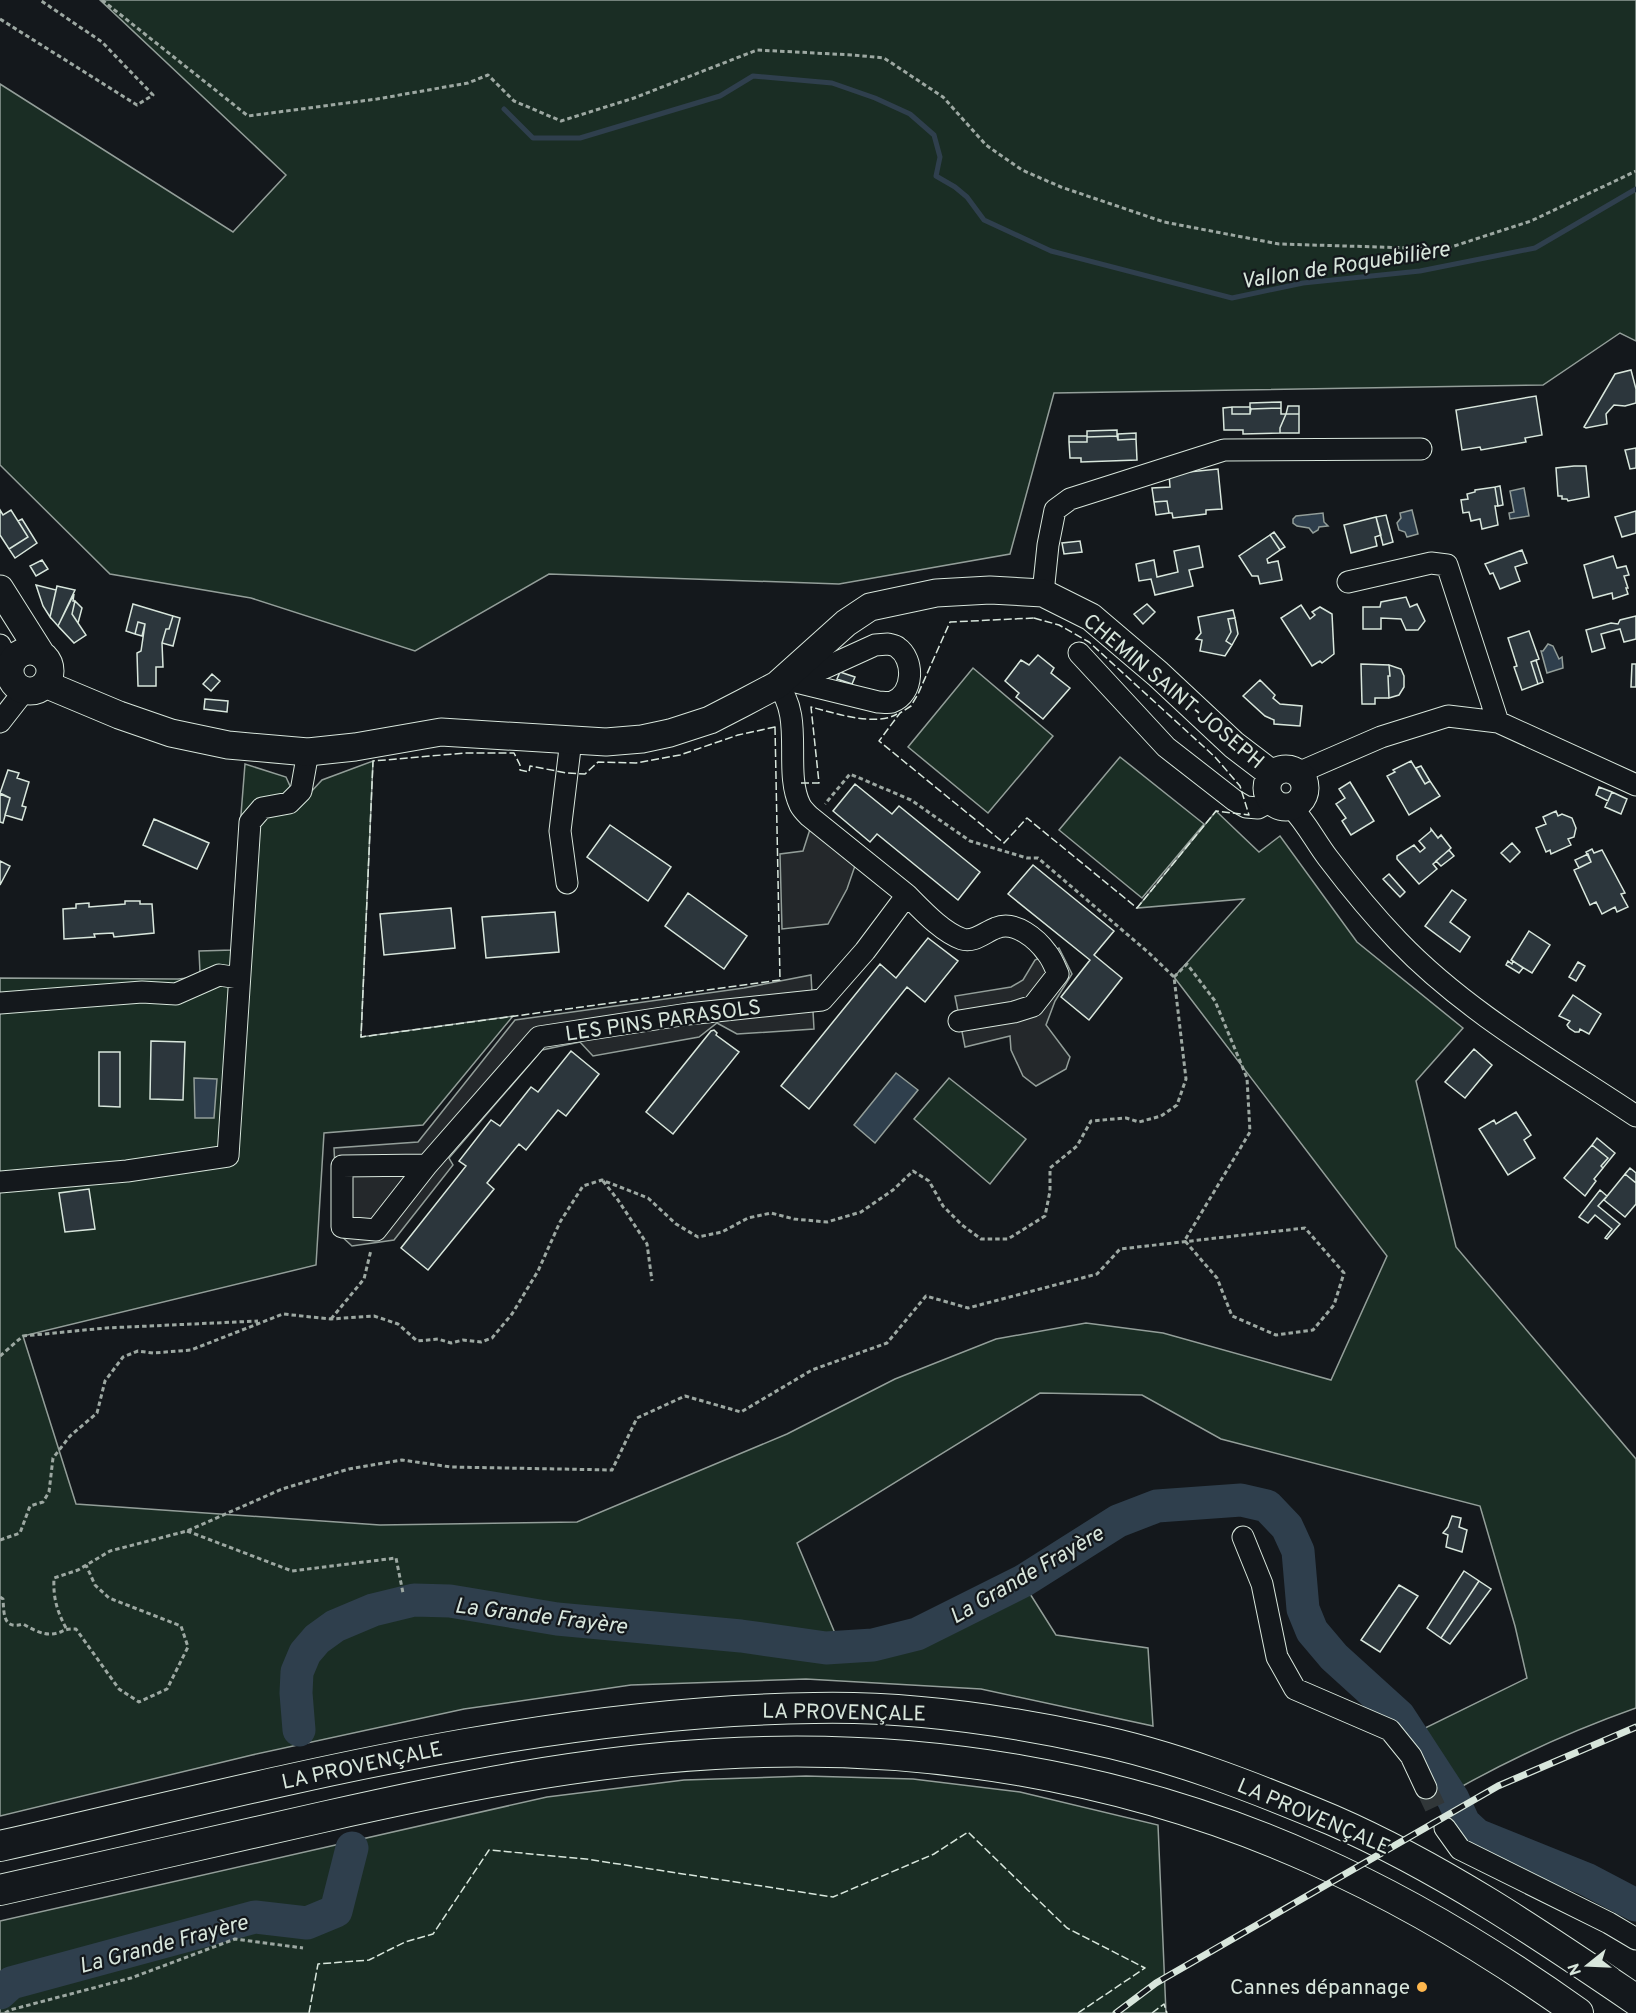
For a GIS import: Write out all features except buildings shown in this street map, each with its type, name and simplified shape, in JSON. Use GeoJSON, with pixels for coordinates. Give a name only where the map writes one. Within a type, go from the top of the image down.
{"type":"FeatureCollection","features":[{"type":"Feature","properties":{"kind":"highway","name":"LA PROVENÇALE"},"geometry":{"type":"LineString","coordinates":[[0,1846],[395,1756],[547,1729],[642,1717],[735,1711],[817,1708],[914,1712],[990,1721],[1089,1738],[1173,1760],[1250,1787],[1336,1822],[1400,1853],[1552,1942],[1636,2000]]}},
{"type":"Feature","properties":{"kind":"highway","name":"LA PROVENÇALE"},"geometry":{"type":"LineString","coordinates":[[0,1890],[395,1801],[527,1776],[625,1762],[714,1754],[812,1751],[915,1756],[994,1765],[1078,1780],[1168,1804],[1249,1832],[1314,1859],[1381,1892],[1439,1924],[1578,2013]]}},
{"type":"Feature","properties":{"kind":"main road","name":"CHEMIN SAINT-JOSEPH"},"geometry":{"type":"LineString","coordinates":[[27,666],[118,715],[171,733],[217,742],[308,752],[355,747],[441,732],[606,742],[642,739],[710,720],[780,682],[846,623],[870,607],[936,593],[990,590],[1043,593],[1091,617],[1158,674],[1234,745],[1285,773]]}},
{"type":"Feature","properties":{"kind":"main road"},"geometry":{"type":"LineString","coordinates":[[0,592],[27,666]]}},
{"type":"Feature","properties":{"kind":"main road"},"geometry":{"type":"LineString","coordinates":[[1285,773],[1302,777],[1305,789],[1300,800],[1281,804],[1266,790],[1268,778],[1285,773]]}},
{"type":"Feature","properties":{"kind":"street"},"geometry":{"type":"LineString","coordinates":[[1043,593],[1048,545],[1055,510],[1070,499],[1224,450],[1421,449]]}},
{"type":"Feature","properties":{"kind":"street"},"geometry":{"type":"LineString","coordinates":[[1348,582],[1431,562],[1447,565],[1498,722]]}},
{"type":"Feature","properties":{"kind":"street"},"geometry":{"type":"LineString","coordinates":[[888,644],[898,647],[906,658],[910,670],[908,684],[903,694],[893,702],[878,702],[780,682],[819,670],[875,645],[888,644]]}},
{"type":"Feature","properties":{"kind":"street"},"geometry":{"type":"LineString","coordinates":[[1079,653],[1166,747],[1225,793],[1246,807],[1258,808],[1281,804],[1298,814],[1326,856],[1375,917],[1414,958],[1448,988],[1481,1013],[1636,1116]]}},
{"type":"Feature","properties":{"kind":"street"},"geometry":{"type":"LineString","coordinates":[[0,722],[27,666]]}},
{"type":"Feature","properties":{"kind":"street"},"geometry":{"type":"LineString","coordinates":[[780,682],[788,702],[795,783],[800,804],[813,820],[907,895],[934,921],[962,939],[971,940],[999,926],[1024,931],[1047,953],[1058,974],[1034,1006],[1014,1012],[959,1021]]}},
{"type":"Feature","properties":{"kind":"street"},"geometry":{"type":"LineString","coordinates":[[1285,773],[1381,737],[1448,716],[1498,722],[1636,785]]}},
{"type":"Feature","properties":{"kind":"street"},"geometry":{"type":"LineString","coordinates":[[567,883],[560,831],[571,740]]}},
{"type":"Feature","properties":{"kind":"street"},"geometry":{"type":"LineString","coordinates":[[0,1182],[127,1171],[228,1156],[250,822],[262,808],[289,803],[301,791],[308,752]]}},
{"type":"Feature","properties":{"kind":"street","name":"LES PINS PARASOLS"},"geometry":{"type":"LineString","coordinates":[[376,1230],[427,1165],[539,1037],[688,1014],[822,1000],[865,951],[907,895]]}},
{"type":"Feature","properties":{"kind":"street"},"geometry":{"type":"LineString","coordinates":[[0,1003],[142,992],[176,994],[219,975],[239,978]]}},
{"type":"Feature","properties":{"kind":"street"},"geometry":{"type":"LineString","coordinates":[[1448,988],[1457,984],[1636,1102]]}},
{"type":"Feature","properties":{"kind":"street"},"geometry":{"type":"LineString","coordinates":[[376,1230],[342,1227],[342,1166],[427,1165]]}},
{"type":"Feature","properties":{"kind":"street"},"geometry":{"type":"LineString","coordinates":[[1243,1537],[1262,1584],[1277,1657],[1295,1689],[1390,1730],[1411,1756],[1426,1788]]}},
{"type":"Feature","properties":{"kind":"street"},"geometry":{"type":"LineString","coordinates":[[1445,1828],[1460,1848],[1600,1918],[1636,1939]]}},
{"type":"Feature","properties":{"kind":"path"},"geometry":{"type":"LineString","coordinates":[[0,20],[137,105],[153,95],[102,42],[40,0]]}},
{"type":"Feature","properties":{"kind":"path"},"geometry":{"type":"LineString","coordinates":[[102,0],[248,116],[377,99],[468,83],[488,75],[514,101],[561,121],[634,98],[757,50],[884,58],[943,97],[986,145],[1022,170],[1061,187],[1164,222],[1279,244],[1445,249],[1531,221],[1636,171]]}},
{"type":"Feature","properties":{"kind":"path"},"geometry":{"type":"LineString","coordinates":[[0,1540],[20,1533],[30,1506],[43,1503],[49,1492],[53,1458],[70,1436],[97,1413],[105,1381],[123,1357],[138,1351],[153,1353],[191,1350],[283,1314],[331,1319],[374,1316],[398,1324],[417,1341],[438,1339],[451,1343],[463,1340],[481,1342],[492,1338],[512,1314],[538,1271],[560,1222],[583,1186],[602,1180],[648,1198],[676,1224],[698,1238],[722,1232],[748,1218],[771,1213],[794,1219],[827,1222],[861,1212],[893,1190],[913,1171],[929,1181],[944,1206],[962,1225],[981,1239],[1008,1239],[1045,1216],[1050,1191],[1050,1168],[1077,1146],[1090,1121],[1126,1118],[1139,1122],[1161,1116],[1177,1105],[1186,1079],[1174,977],[1038,858],[1027,858],[970,841],[911,800],[850,774],[813,820]]}},
{"type":"Feature","properties":{"kind":"path"},"geometry":{"type":"LineString","coordinates":[[1174,977],[1187,964],[1215,1001],[1247,1078],[1250,1132],[1185,1241]]}},
{"type":"Feature","properties":{"kind":"path"},"geometry":{"type":"LineString","coordinates":[[602,1180],[647,1244],[652,1281]]}},
{"type":"Feature","properties":{"kind":"path"},"geometry":{"type":"LineString","coordinates":[[66,1628],[53,1595],[54,1578],[78,1570],[110,1551],[187,1531],[282,1489],[349,1469],[402,1460],[451,1467],[612,1470],[637,1418],[685,1396],[741,1412],[812,1370],[887,1343],[926,1296],[968,1308],[1097,1274],[1119,1249],[1185,1241],[1305,1228],[1344,1273],[1334,1305],[1312,1330],[1276,1335],[1232,1316],[1217,1278],[1185,1241]]}},
{"type":"Feature","properties":{"kind":"path"},"geometry":{"type":"LineString","coordinates":[[331,1319],[364,1279],[376,1230]]}},
{"type":"Feature","properties":{"kind":"path"},"geometry":{"type":"LineString","coordinates":[[0,1356],[23,1336],[106,1328],[263,1321]]}},
{"type":"Feature","properties":{"kind":"path"},"geometry":{"type":"LineString","coordinates":[[187,1531],[291,1571],[396,1558],[403,1593]]}},
{"type":"Feature","properties":{"kind":"path"},"geometry":{"type":"LineString","coordinates":[[0,1597],[3,1599],[4,1616],[9,1624],[15,1627],[23,1624],[42,1633],[54,1635],[66,1628],[76,1629],[119,1689],[139,1702],[167,1689],[188,1647],[181,1626],[109,1598],[95,1585],[86,1564]]}},
{"type":"Feature","properties":{"kind":"path"},"geometry":{"type":"LineString","coordinates":[[5,2013],[131,1978],[235,1939],[303,1948]]}},
{"type":"Feature","properties":{"kind":"green space"},"geometry":{"type":"Polygon","coordinates":[[[100,0],[1636,0],[1636,341],[1620,333],[1543,385],[1054,393],[1010,554],[839,584],[549,574],[415,651],[251,598],[110,574],[0,465],[0,84],[233,232],[286,175],[100,0]]]}},
{"type":"Feature","properties":{"kind":"green space"},"geometry":{"type":"Polygon","coordinates":[[[973,668],[1053,736],[988,813],[908,747],[973,668]]]}},
{"type":"Feature","properties":{"kind":"green space"},"geometry":{"type":"Polygon","coordinates":[[[1120,757],[1204,824],[1142,898],[1059,830],[1120,757]]]}},
{"type":"Feature","properties":{"kind":"green space"},"geometry":{"type":"Polygon","coordinates":[[[373,761],[361,1037],[513,1016],[423,1125],[324,1133],[316,1265],[23,1336],[76,1504],[380,1525],[577,1522],[787,1434],[895,1379],[996,1339],[1086,1323],[1163,1333],[1331,1380],[1387,1256],[1174,977],[1244,899],[1137,908],[1216,811],[1259,852],[1280,836],[1357,942],[1463,1028],[1416,1081],[1456,1247],[1636,1459],[1636,1708],[1546,1744],[1459,1788],[1421,1730],[1527,1678],[1515,1626],[1480,1506],[1221,1439],[1142,1395],[1040,1393],[797,1543],[837,1638],[889,1639],[1027,1589],[1056,1635],[1148,1648],[1153,1726],[981,1689],[806,1679],[631,1685],[464,1709],[252,1755],[0,1816],[0,978],[178,979],[188,978],[200,972],[199,951],[233,950],[234,903],[245,764],[286,777],[291,788],[310,793],[322,780],[373,761]]]}},
{"type":"Feature","properties":{"kind":"green space"},"geometry":{"type":"Polygon","coordinates":[[[949,1078],[1026,1139],[990,1184],[914,1119],[949,1078]]]}},
{"type":"Feature","properties":{"kind":"green space"},"geometry":{"type":"Polygon","coordinates":[[[806,1776],[913,1779],[1020,1792],[1158,1825],[1166,2013],[0,2013],[0,1921],[547,1797],[684,1780],[806,1776]]]}},
{"type":"Feature","properties":{"kind":"shaded area"},"geometry":{"type":"Polygon","coordinates":[[[812,823],[857,860],[847,889],[828,924],[782,929],[780,854],[803,851],[812,823]]]}},
{"type":"Feature","properties":{"kind":"shaded area"},"geometry":{"type":"Polygon","coordinates":[[[1059,948],[1072,974],[1055,1001],[1046,1025],[1070,1057],[1066,1069],[1036,1086],[1023,1076],[1011,1050],[1010,1036],[965,1047],[955,996],[1011,987],[1023,980],[1035,960],[1059,948]]]}},
{"type":"Feature","properties":{"kind":"shaded area"},"geometry":{"type":"Polygon","coordinates":[[[811,975],[814,1029],[737,1034],[717,1023],[699,1037],[593,1056],[580,1042],[542,1050],[449,1158],[453,1165],[394,1240],[352,1246],[338,1233],[334,1148],[418,1142],[515,1020],[744,988],[811,975]]]}},
{"type":"Feature","properties":{"kind":"water"},"geometry":{"type":"Polygon","coordinates":[[[1524,488],[1529,516],[1510,519],[1509,513],[1514,512],[1510,491],[1524,488]]]}},
{"type":"Feature","properties":{"kind":"water"},"geometry":{"type":"Polygon","coordinates":[[[1412,510],[1418,534],[1407,537],[1405,532],[1399,530],[1397,523],[1401,518],[1400,513],[1412,510]]]}},
{"type":"Feature","properties":{"kind":"water"},"geometry":{"type":"Polygon","coordinates":[[[1323,513],[1324,522],[1328,526],[1319,527],[1313,533],[1309,528],[1293,523],[1296,516],[1323,513]]]}},
{"type":"Feature","properties":{"kind":"water"},"geometry":{"type":"Polygon","coordinates":[[[1548,644],[1553,646],[1559,659],[1562,657],[1563,668],[1547,673],[1541,651],[1548,644]]]}},
{"type":"Feature","properties":{"kind":"water"},"geometry":{"type":"Polygon","coordinates":[[[896,1073],[918,1090],[875,1143],[854,1125],[896,1073]]]}},
{"type":"Feature","properties":{"kind":"water"},"geometry":{"type":"Polygon","coordinates":[[[194,1078],[217,1079],[214,1118],[195,1118],[194,1078]]]}},
{"type":"Feature","properties":{"kind":"waterway","name":"Vallon de Roquebilière"},"geometry":{"type":"LineString","coordinates":[[504,109],[533,138],[580,138],[720,96],[753,76],[832,83],[875,98],[910,114],[934,135],[940,157],[936,176],[967,197],[984,220],[1051,251],[1232,298],[1303,283],[1420,271],[1535,248],[1636,189]]}},
{"type":"Feature","properties":{"kind":"waterway","name":"La Grande Frayère"},"geometry":{"type":"LineString","coordinates":[[299,1730],[297,1672],[305,1653],[317,1639],[335,1626],[373,1610],[414,1600],[450,1601],[557,1619],[741,1636],[826,1648],[873,1645],[917,1634],[1023,1581],[1118,1521],[1157,1506],[1241,1500],[1267,1506],[1287,1527],[1298,1551],[1303,1609],[1312,1631],[1334,1657],[1399,1716],[1453,1799],[1464,1823],[1477,1835],[1586,1879],[1636,1905]]}},
{"type":"Feature","properties":{"kind":"waterway","name":"La Grande Frayère"},"geometry":{"type":"LineString","coordinates":[[0,1993],[11,1983],[255,1917],[307,1923],[336,1911],[352,1848]]}},
{"type":"Feature","properties":{"kind":"tunnel"},"geometry":{"type":"LineString","coordinates":[[1426,1788],[1445,1828]]}},
{"type":"Feature","properties":{"kind":"railway"},"geometry":{"type":"LineString","coordinates":[[1116,2013],[1156,1983],[1498,1786],[1636,1727]]}},
{"type":"Feature","properties":{"kind":"fence"},"geometry":{"type":"LineString","coordinates":[[1034,618],[1059,625],[1089,642],[1215,757],[1240,786],[1249,815],[1216,811],[1137,908],[1027,818],[1004,843],[879,741],[900,713],[911,706],[950,622],[1034,618]]}},
{"type":"Feature","properties":{"kind":"fence"},"geometry":{"type":"LineString","coordinates":[[801,783],[819,783],[811,707],[867,719],[888,718],[897,714]]}},
{"type":"Feature","properties":{"kind":"fence"},"geometry":{"type":"LineString","coordinates":[[775,727],[780,980],[361,1037],[373,761],[465,753],[514,753],[520,770],[529,772],[530,766],[585,774],[598,762],[636,763],[680,755],[738,735],[775,727]]}},
{"type":"Feature","properties":{"kind":"fence"},"geometry":{"type":"LineString","coordinates":[[309,2013],[318,1964],[369,1960],[405,1942],[433,1934],[489,1850],[586,1859],[833,1897],[934,1854],[968,1832],[1067,1928],[1145,1968],[1078,2013]]}},
{"type":"Feature","properties":{"kind":"fence"},"geometry":{"type":"LineString","coordinates":[[1152,2013],[1164,2004],[1167,2013]]}},
{"type":"Feature","properties":{"kind":"place","name":"Cannes dépannage"},"geometry":{"type":"Point","coordinates":[1422,1987]}}]}
